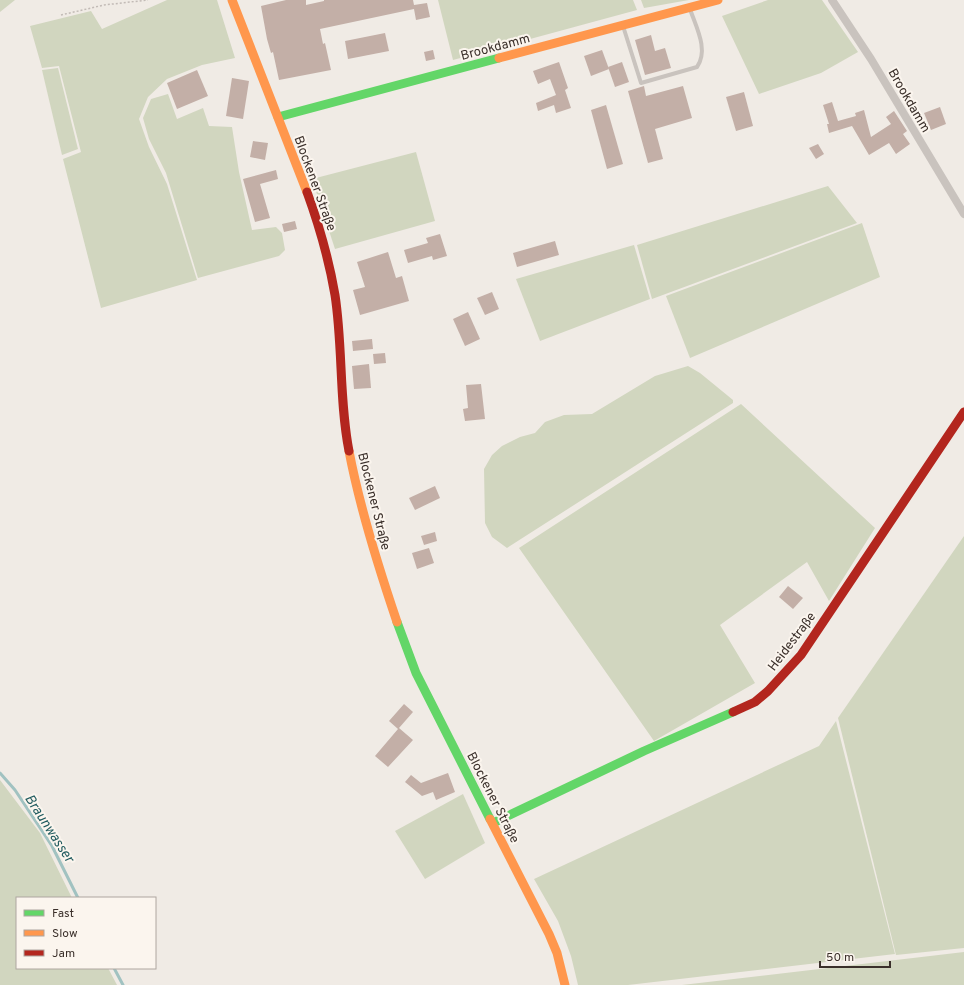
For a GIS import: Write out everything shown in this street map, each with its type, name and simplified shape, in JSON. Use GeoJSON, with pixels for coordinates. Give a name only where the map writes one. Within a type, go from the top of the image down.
{"type":"FeatureCollection","features":[{"type":"Feature","properties":{"kind":"street","name":"Blockener Straße"},"geometry":{"type":"LineString","coordinates":[[232,0],[313,209],[327,257],[338,326],[347,443],[355,484],[376,559],[406,649],[416,673],[549,934],[557,953],[565,985]]}},
{"type":"Feature","properties":{"kind":"street","name":"Brookdamm"},"geometry":{"type":"LineString","coordinates":[[278,117],[716,0]]}},
{"type":"Feature","properties":{"kind":"street","name":"Brookdamm"},"geometry":{"type":"LineString","coordinates":[[832,0],[871,58],[964,214]]}},
{"type":"Feature","properties":{"kind":"street","name":"Heidestraße"},"geometry":{"type":"LineString","coordinates":[[493,822],[644,751],[755,702],[768,691],[801,655],[964,412]]}},
{"type":"Feature","properties":{"kind":"lane"},"geometry":{"type":"LineString","coordinates":[[622,26],[641,83],[696,67],[700,63],[702,56],[701,43],[689,8]]}},
{"type":"Feature","properties":{"kind":"path"},"geometry":{"type":"LineString","coordinates":[[61,15],[104,5],[148,0]]}},
{"type":"Feature","properties":{"kind":"green space"},"geometry":{"type":"Polygon","coordinates":[[[0,0],[15,0],[0,12],[0,0]]]}},
{"type":"Feature","properties":{"kind":"green space"},"geometry":{"type":"Polygon","coordinates":[[[167,0],[217,0],[235,58],[202,65],[167,79],[148,97],[139,119],[149,147],[167,184],[197,280],[101,308],[63,159],[81,152],[59,66],[42,68],[30,26],[91,11],[102,29],[167,0]]]}},
{"type":"Feature","properties":{"kind":"green space"},"geometry":{"type":"Polygon","coordinates":[[[438,0],[633,0],[637,10],[453,60],[438,0]]]}},
{"type":"Feature","properties":{"kind":"green space"},"geometry":{"type":"Polygon","coordinates":[[[641,0],[689,0],[644,8],[641,0]]]}},
{"type":"Feature","properties":{"kind":"green space"},"geometry":{"type":"Polygon","coordinates":[[[768,0],[822,0],[858,52],[821,73],[759,94],[722,16],[768,0]]]}},
{"type":"Feature","properties":{"kind":"green space"},"geometry":{"type":"Polygon","coordinates":[[[58,68],[78,149],[62,155],[42,70],[58,68]]]}},
{"type":"Feature","properties":{"kind":"green space"},"geometry":{"type":"Polygon","coordinates":[[[168,94],[177,119],[203,108],[209,126],[232,127],[239,172],[252,230],[276,227],[282,233],[285,250],[279,256],[198,278],[166,173],[149,139],[143,118],[151,99],[168,94]]]}},
{"type":"Feature","properties":{"kind":"green space"},"geometry":{"type":"Polygon","coordinates":[[[416,152],[435,221],[335,249],[312,179],[416,152]]]}},
{"type":"Feature","properties":{"kind":"green space"},"geometry":{"type":"Polygon","coordinates":[[[828,186],[857,223],[652,299],[637,245],[828,186]]]}},
{"type":"Feature","properties":{"kind":"green space"},"geometry":{"type":"Polygon","coordinates":[[[862,223],[880,277],[690,358],[666,296],[862,223]]]}},
{"type":"Feature","properties":{"kind":"green space"},"geometry":{"type":"Polygon","coordinates":[[[634,245],[650,299],[540,341],[516,279],[634,245]]]}},
{"type":"Feature","properties":{"kind":"green space"},"geometry":{"type":"Polygon","coordinates":[[[688,366],[700,373],[733,400],[733,403],[507,548],[492,537],[485,523],[484,469],[492,455],[502,446],[520,437],[535,433],[545,422],[564,415],[592,414],[655,376],[688,366]]]}},
{"type":"Feature","properties":{"kind":"green space"},"geometry":{"type":"Polygon","coordinates":[[[741,404],[875,528],[829,601],[807,562],[720,625],[755,683],[654,741],[519,548],[741,404]]]}},
{"type":"Feature","properties":{"kind":"green space"},"geometry":{"type":"Polygon","coordinates":[[[964,536],[964,948],[896,955],[838,718],[964,536]]]}},
{"type":"Feature","properties":{"kind":"green space"},"geometry":{"type":"Polygon","coordinates":[[[836,721],[895,954],[628,985],[578,985],[571,956],[558,921],[534,879],[819,746],[836,721]]]}},
{"type":"Feature","properties":{"kind":"green space"},"geometry":{"type":"Polygon","coordinates":[[[0,780],[40,833],[72,897],[16,897],[16,969],[109,969],[117,985],[0,985],[0,780]]]}},
{"type":"Feature","properties":{"kind":"green space"},"geometry":{"type":"Polygon","coordinates":[[[463,794],[485,843],[425,879],[395,831],[463,794]]]}},
{"type":"Feature","properties":{"kind":"green space"},"geometry":{"type":"Polygon","coordinates":[[[964,952],[964,985],[682,985],[964,952]]]}},
{"type":"Feature","properties":{"kind":"building"},"geometry":{"type":"Polygon","coordinates":[[[286,0],[306,0],[306,5],[324,0],[413,0],[414,5],[427,3],[430,17],[416,20],[414,9],[320,29],[323,44],[325,43],[331,70],[279,80],[273,52],[271,53],[267,39],[261,6],[286,0]]]}},
{"type":"Feature","properties":{"kind":"building"},"geometry":{"type":"Polygon","coordinates":[[[385,33],[389,51],[348,59],[345,41],[385,33]]]}},
{"type":"Feature","properties":{"kind":"building"},"geometry":{"type":"Polygon","coordinates":[[[651,35],[655,51],[665,48],[671,68],[645,75],[635,40],[651,35]]]}},
{"type":"Feature","properties":{"kind":"building"},"geometry":{"type":"Polygon","coordinates":[[[433,50],[435,59],[426,61],[424,52],[433,50]]]}},
{"type":"Feature","properties":{"kind":"building"},"geometry":{"type":"Polygon","coordinates":[[[602,50],[609,69],[591,76],[584,56],[602,50]]]}},
{"type":"Feature","properties":{"kind":"building"},"geometry":{"type":"Polygon","coordinates":[[[559,62],[568,88],[565,90],[571,108],[556,113],[554,105],[538,111],[536,103],[556,95],[550,79],[538,84],[533,71],[559,62]]]}},
{"type":"Feature","properties":{"kind":"building"},"geometry":{"type":"Polygon","coordinates":[[[622,62],[629,82],[615,87],[608,67],[622,62]]]}},
{"type":"Feature","properties":{"kind":"building"},"geometry":{"type":"Polygon","coordinates":[[[197,70],[208,96],[177,109],[167,83],[197,70]]]}},
{"type":"Feature","properties":{"kind":"building"},"geometry":{"type":"Polygon","coordinates":[[[232,78],[249,81],[243,119],[226,116],[232,78]]]}},
{"type":"Feature","properties":{"kind":"building"},"geometry":{"type":"Polygon","coordinates":[[[644,86],[646,96],[683,86],[692,118],[655,129],[663,159],[648,163],[628,91],[644,86]]]}},
{"type":"Feature","properties":{"kind":"building"},"geometry":{"type":"Polygon","coordinates":[[[744,92],[753,126],[736,131],[726,97],[744,92]]]}},
{"type":"Feature","properties":{"kind":"building"},"geometry":{"type":"Polygon","coordinates":[[[832,102],[838,121],[856,116],[855,113],[864,110],[871,137],[891,124],[886,117],[894,111],[907,131],[903,134],[910,144],[896,154],[889,143],[869,155],[852,126],[829,133],[827,124],[829,124],[823,105],[832,102]]]}},
{"type":"Feature","properties":{"kind":"building"},"geometry":{"type":"Polygon","coordinates":[[[606,105],[623,164],[607,169],[591,110],[606,105]]]}},
{"type":"Feature","properties":{"kind":"building"},"geometry":{"type":"Polygon","coordinates":[[[940,107],[946,124],[931,130],[924,113],[940,107]]]}},
{"type":"Feature","properties":{"kind":"building"},"geometry":{"type":"Polygon","coordinates":[[[253,141],[268,143],[265,160],[250,157],[253,141]]]}},
{"type":"Feature","properties":{"kind":"building"},"geometry":{"type":"Polygon","coordinates":[[[818,144],[824,154],[816,159],[809,148],[818,144]]]}},
{"type":"Feature","properties":{"kind":"building"},"geometry":{"type":"Polygon","coordinates":[[[276,170],[278,179],[260,184],[270,218],[255,222],[243,179],[276,170]]]}},
{"type":"Feature","properties":{"kind":"building"},"geometry":{"type":"Polygon","coordinates":[[[295,221],[297,229],[284,232],[282,224],[295,221]]]}},
{"type":"Feature","properties":{"kind":"building"},"geometry":{"type":"Polygon","coordinates":[[[440,234],[447,256],[433,260],[432,256],[408,263],[404,250],[428,243],[426,238],[440,234]]]}},
{"type":"Feature","properties":{"kind":"building"},"geometry":{"type":"Polygon","coordinates":[[[555,241],[559,255],[517,267],[513,253],[555,241]]]}},
{"type":"Feature","properties":{"kind":"building"},"geometry":{"type":"Polygon","coordinates":[[[388,252],[396,278],[402,276],[409,301],[360,315],[353,290],[365,287],[357,262],[388,252]]]}},
{"type":"Feature","properties":{"kind":"building"},"geometry":{"type":"Polygon","coordinates":[[[492,292],[499,309],[485,315],[477,298],[492,292]]]}},
{"type":"Feature","properties":{"kind":"building"},"geometry":{"type":"Polygon","coordinates":[[[468,312],[480,339],[465,346],[453,319],[468,312]]]}},
{"type":"Feature","properties":{"kind":"building"},"geometry":{"type":"Polygon","coordinates":[[[372,339],[373,349],[353,351],[352,341],[372,339]]]}},
{"type":"Feature","properties":{"kind":"building"},"geometry":{"type":"Polygon","coordinates":[[[385,353],[386,363],[374,364],[373,354],[385,353]]]}},
{"type":"Feature","properties":{"kind":"building"},"geometry":{"type":"Polygon","coordinates":[[[369,364],[371,388],[354,389],[352,366],[369,364]]]}},
{"type":"Feature","properties":{"kind":"building"},"geometry":{"type":"Polygon","coordinates":[[[481,384],[485,419],[465,421],[463,409],[468,408],[466,385],[481,384]]]}},
{"type":"Feature","properties":{"kind":"building"},"geometry":{"type":"Polygon","coordinates":[[[435,486],[440,498],[415,510],[409,498],[435,486]]]}},
{"type":"Feature","properties":{"kind":"building"},"geometry":{"type":"Polygon","coordinates":[[[435,532],[437,541],[424,545],[421,536],[435,532]]]}},
{"type":"Feature","properties":{"kind":"building"},"geometry":{"type":"Polygon","coordinates":[[[429,548],[434,563],[417,569],[412,553],[429,548]]]}},
{"type":"Feature","properties":{"kind":"building"},"geometry":{"type":"Polygon","coordinates":[[[788,586],[803,598],[793,609],[779,597],[788,586]]]}},
{"type":"Feature","properties":{"kind":"building"},"geometry":{"type":"Polygon","coordinates":[[[404,704],[413,712],[399,728],[413,740],[388,767],[375,756],[398,729],[389,721],[404,704]]]}},
{"type":"Feature","properties":{"kind":"building"},"geometry":{"type":"Polygon","coordinates":[[[448,773],[455,792],[436,800],[433,792],[422,796],[405,782],[411,775],[421,783],[448,773]]]}},
{"type":"Feature","properties":{"kind":"waterway","name":"Braunwasser"},"geometry":{"type":"LineString","coordinates":[[0,773],[15,790],[52,846],[78,897]]}},
{"type":"Feature","properties":{"kind":"waterway","name":"Braunwasser"},"geometry":{"type":"LineString","coordinates":[[115,969],[123,985]]}},
{"type":"Feature","properties":{"kind":"traffic: fast"},"geometry":{"type":"LineString","coordinates":[[278,117],[499,58]]}},
{"type":"Feature","properties":{"kind":"traffic: fast"},"geometry":{"type":"LineString","coordinates":[[397,622],[416,673],[490,819]]}},
{"type":"Feature","properties":{"kind":"traffic: fast"},"geometry":{"type":"LineString","coordinates":[[493,823],[644,751],[733,712]]}},
{"type":"Feature","properties":{"kind":"traffic: slow"},"geometry":{"type":"LineString","coordinates":[[232,0],[307,192]]}},
{"type":"Feature","properties":{"kind":"traffic: slow"},"geometry":{"type":"LineString","coordinates":[[499,58],[718,0]]}},
{"type":"Feature","properties":{"kind":"traffic: slow"},"geometry":{"type":"LineString","coordinates":[[349,451],[358,494],[370,537],[397,622]]}},
{"type":"Feature","properties":{"kind":"traffic: slow"},"geometry":{"type":"LineString","coordinates":[[490,819],[549,934],[557,953],[565,985]]}},
{"type":"Feature","properties":{"kind":"traffic: jam"},"geometry":{"type":"LineString","coordinates":[[307,192],[316,217],[330,269],[335,295],[344,412],[349,451]]}},
{"type":"Feature","properties":{"kind":"traffic: jam"},"geometry":{"type":"LineString","coordinates":[[733,712],[755,702],[768,691],[801,655],[964,412]]}}]}
